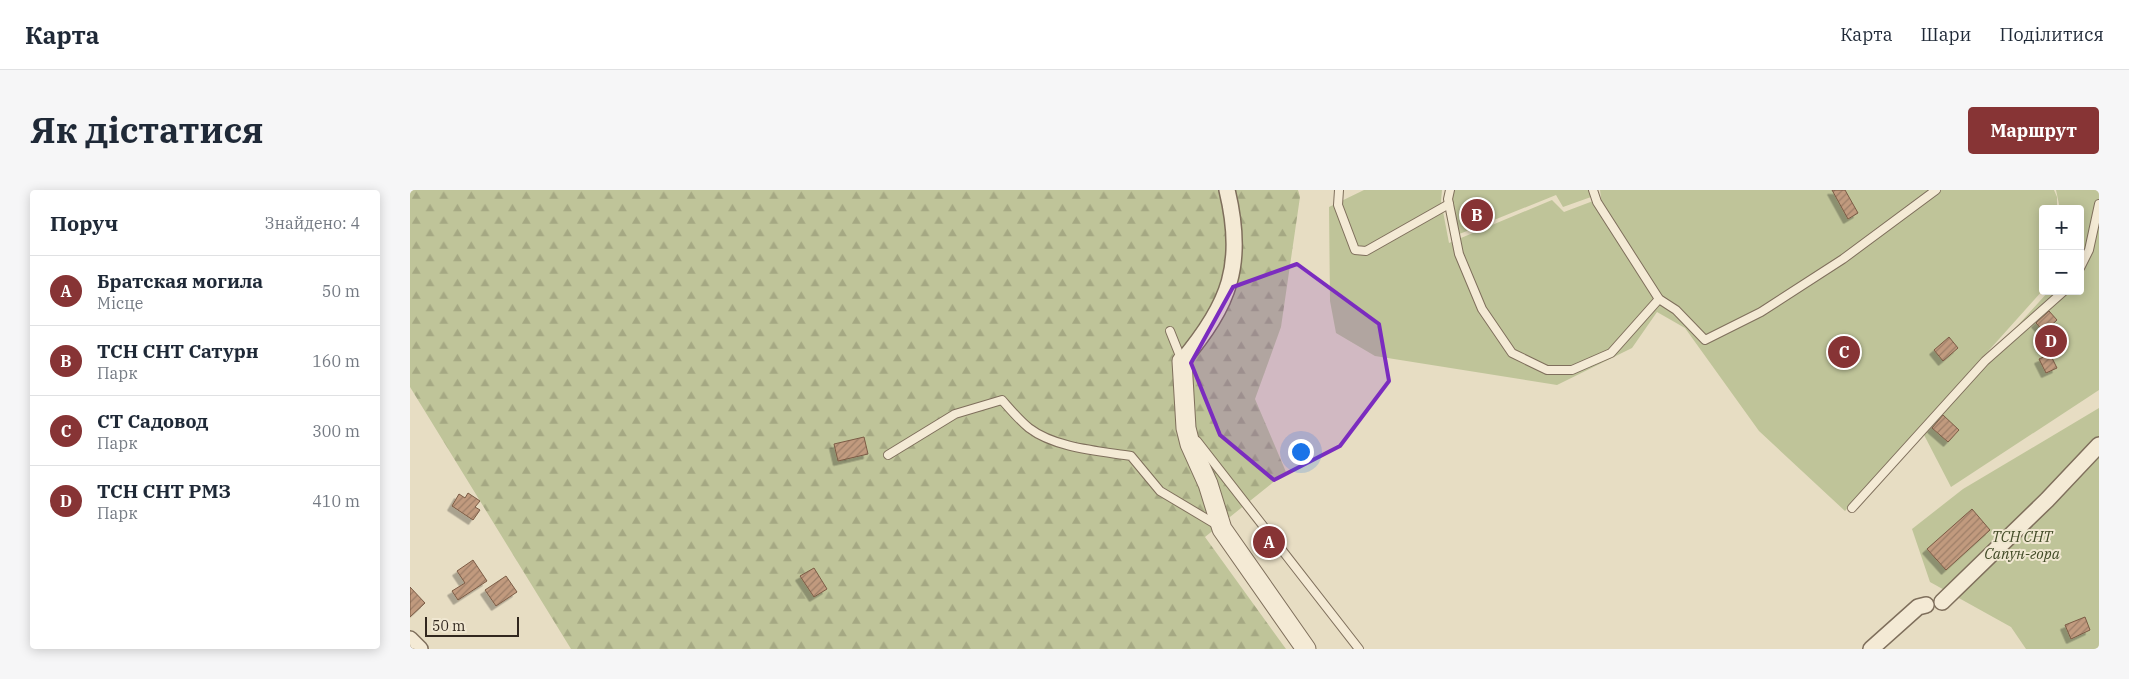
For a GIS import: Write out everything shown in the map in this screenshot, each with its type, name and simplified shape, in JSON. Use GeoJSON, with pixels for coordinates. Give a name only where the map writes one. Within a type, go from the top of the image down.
{"type":"FeatureCollection","features":[{"type":"Feature","properties":{"kind":"street"},"geometry":{"type":"LineString","coordinates":[[1227,190],[1233,215],[1235,249],[1227,294],[1206,333],[1182,361],[1186,428],[1190,444],[1208,484],[1222,529],[1306,649]]}},
{"type":"Feature","properties":{"kind":"street"},"geometry":{"type":"LineString","coordinates":[[1942,602],[2047,500],[2099,445]]}},
{"type":"Feature","properties":{"kind":"street"},"geometry":{"type":"LineString","coordinates":[[1871,649],[1918,607],[1926,605]]}},
{"type":"Feature","properties":{"kind":"street"},"geometry":{"type":"LineString","coordinates":[[410,639],[420,649]]}},
{"type":"Feature","properties":{"kind":"lane"},"geometry":{"type":"LineString","coordinates":[[1339,190],[1338,205],[1355,250],[1366,251],[1449,204]]}},
{"type":"Feature","properties":{"kind":"lane"},"geometry":{"type":"LineString","coordinates":[[1450,190],[1449,204],[1459,254],[1482,309],[1512,353],[1548,370],[1572,370],[1611,353],[1659,299]]}},
{"type":"Feature","properties":{"kind":"lane"},"geometry":{"type":"LineString","coordinates":[[1593,190],[1597,202],[1659,299],[1676,310],[1705,340],[1761,312],[1843,259],[1936,190]]}},
{"type":"Feature","properties":{"kind":"lane"},"geometry":{"type":"LineString","coordinates":[[2084,260],[2089,250],[2099,204]]}},
{"type":"Feature","properties":{"kind":"lane"},"geometry":{"type":"LineString","coordinates":[[1852,508],[1985,361],[2059,295]]}},
{"type":"Feature","properties":{"kind":"lane"},"geometry":{"type":"LineString","coordinates":[[1170,331],[1182,361]]}},
{"type":"Feature","properties":{"kind":"lane"},"geometry":{"type":"LineString","coordinates":[[888,455],[955,414],[1002,400],[1029,429],[1056,442],[1084,449],[1131,456],[1160,491],[1222,529]]}},
{"type":"Feature","properties":{"kind":"lane"},"geometry":{"type":"LineString","coordinates":[[1186,428],[1358,649]]}},
{"type":"Feature","properties":{"kind":"lane"},"geometry":{"type":"LineString","coordinates":[[1926,605],[1942,602]]}},
{"type":"Feature","properties":{"kind":"highlighted area"},"geometry":{"type":"Polygon","coordinates":[[[1297,264],[1379,324],[1389,381],[1340,446],[1274,480],[1220,435],[1191,363],[1233,287],[1297,264]]]}},
{"type":"Feature","properties":{"kind":"green space"},"geometry":{"type":"Polygon","coordinates":[[[410,190],[1298,190],[1300,197],[1281,327],[1255,399],[1286,472],[1205,537],[1286,649],[571,649],[410,387],[410,190]]]}},
{"type":"Feature","properties":{"kind":"green space"},"geometry":{"type":"Polygon","coordinates":[[[1364,190],[1442,190],[1441,201],[1449,243],[1552,200],[1564,212],[1601,198],[1600,190],[2054,190],[2057,197],[2057,205],[2039,205],[2039,294],[1845,511],[1759,431],[1685,328],[1657,312],[1632,348],[1557,385],[1375,356],[1336,333],[1330,301],[1329,207],[1364,190]]]}},
{"type":"Feature","properties":{"kind":"green space"},"geometry":{"type":"Polygon","coordinates":[[[1446,190],[1589,190],[1591,197],[1563,207],[1556,195],[1452,237],[1446,211],[1446,190]]]}},
{"type":"Feature","properties":{"kind":"green space"},"geometry":{"type":"Polygon","coordinates":[[[2056,190],[2099,190],[2099,390],[1951,487],[1922,431],[2045,295],[2084,295],[2084,205],[2059,205],[2056,190]]]}},
{"type":"Feature","properties":{"kind":"green space","name":"ТСН СНТ Сапун-гора"},"geometry":{"type":"Polygon","coordinates":[[[2099,408],[2099,649],[2026,649],[2011,627],[1930,582],[1912,529],[1963,489],[2099,408]]]}},
{"type":"Feature","properties":{"kind":"building"},"geometry":{"type":"Polygon","coordinates":[[[1832,190],[1845,190],[1858,213],[1848,219],[1832,190]]]}},
{"type":"Feature","properties":{"kind":"building"},"geometry":{"type":"Polygon","coordinates":[[[2049,311],[2057,320],[2044,332],[2036,323],[2049,311]]]}},
{"type":"Feature","properties":{"kind":"building"},"geometry":{"type":"Polygon","coordinates":[[[1949,337],[1958,348],[1943,361],[1934,350],[1949,337]]]}},
{"type":"Feature","properties":{"kind":"building"},"geometry":{"type":"Polygon","coordinates":[[[2050,354],[2057,368],[2046,373],[2039,359],[2050,354]]]}},
{"type":"Feature","properties":{"kind":"building"},"geometry":{"type":"Polygon","coordinates":[[[1943,415],[1959,430],[1948,442],[1932,428],[1943,415]]]}},
{"type":"Feature","properties":{"kind":"building"},"geometry":{"type":"Polygon","coordinates":[[[864,437],[868,454],[838,461],[834,444],[864,437]]]}},
{"type":"Feature","properties":{"kind":"building"},"geometry":{"type":"Polygon","coordinates":[[[468,493],[480,501],[475,507],[480,510],[473,520],[452,506],[459,494],[465,498],[468,493]]]}},
{"type":"Feature","properties":{"kind":"building"},"geometry":{"type":"Polygon","coordinates":[[[1972,509],[1990,530],[1946,570],[1927,549],[1972,509]]]}},
{"type":"Feature","properties":{"kind":"building"},"geometry":{"type":"Polygon","coordinates":[[[473,560],[487,581],[458,600],[452,591],[465,583],[457,571],[473,560]]]}},
{"type":"Feature","properties":{"kind":"building"},"geometry":{"type":"Polygon","coordinates":[[[814,568],[827,589],[814,597],[800,576],[814,568]]]}},
{"type":"Feature","properties":{"kind":"building"},"geometry":{"type":"Polygon","coordinates":[[[506,576],[517,592],[496,606],[485,590],[506,576]]]}},
{"type":"Feature","properties":{"kind":"building"},"geometry":{"type":"Polygon","coordinates":[[[410,587],[425,603],[410,617],[410,587]]]}},
{"type":"Feature","properties":{"kind":"building"},"geometry":{"type":"Polygon","coordinates":[[[2085,617],[2090,630],[2071,639],[2065,625],[2085,617]]]}},
{"type":"Feature","properties":{"kind":"place","name":"ТСН СНТ Сатурн"},"geometry":{"type":"Point","coordinates":[1477,215]}},
{"type":"Feature","properties":{"kind":"place","name":"ТСН СНТ РМЗ"},"geometry":{"type":"Point","coordinates":[2051,341]}},
{"type":"Feature","properties":{"kind":"place","name":"СТ Садовод"},"geometry":{"type":"Point","coordinates":[1844,352]}},
{"type":"Feature","properties":{"kind":"place","name":"Братская могила"},"geometry":{"type":"Point","coordinates":[1269,542]}}]}
